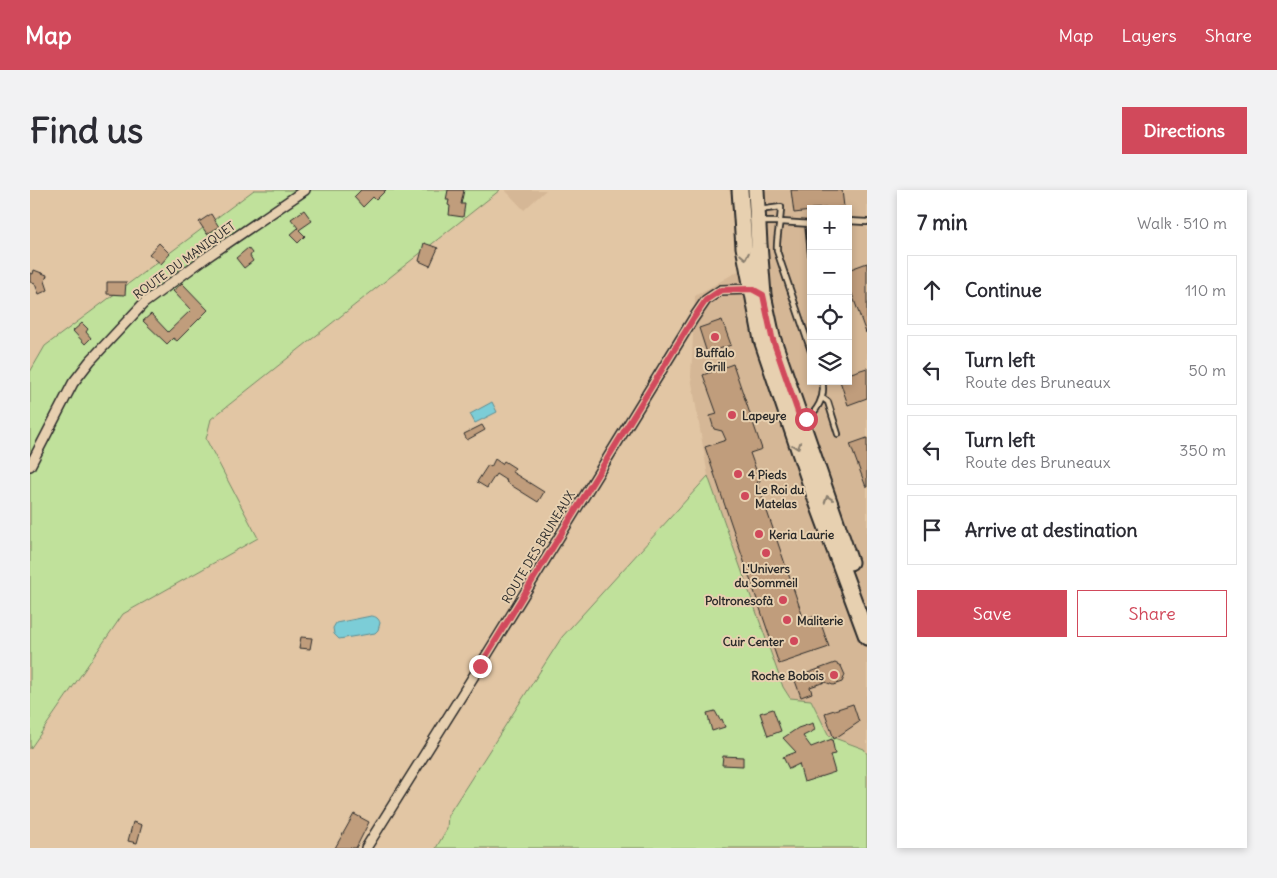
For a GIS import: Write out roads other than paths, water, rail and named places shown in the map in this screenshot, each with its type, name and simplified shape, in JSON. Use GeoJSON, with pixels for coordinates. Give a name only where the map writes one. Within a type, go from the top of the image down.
{"type":"FeatureCollection","features":[{"type":"Feature","properties":{"kind":"main road"},"geometry":{"type":"LineString","coordinates":[[740,190],[744,246],[772,337],[867,611]]}},
{"type":"Feature","properties":{"kind":"main road"},"geometry":{"type":"LineString","coordinates":[[756,190],[758,292],[762,340],[812,488],[867,636]]}},
{"type":"Feature","properties":{"kind":"main road"},"geometry":{"type":"LineString","coordinates":[[742,219],[758,217]]}},
{"type":"Feature","properties":{"kind":"street","name":"ROUTE DU MANIQUET"},"geometry":{"type":"LineString","coordinates":[[30,466],[73,383],[90,361],[144,303],[204,259],[305,190]]}},
{"type":"Feature","properties":{"kind":"street","name":"ROUTE DES BRUNEAUX"},"geometry":{"type":"LineString","coordinates":[[366,848],[706,300],[721,290],[758,292]]}},
{"type":"Feature","properties":{"kind":"lane"},"geometry":{"type":"LineString","coordinates":[[758,217],[781,208],[781,222],[776,240],[778,251],[807,340]]}},
{"type":"Feature","properties":{"kind":"lane"},"geometry":{"type":"LineString","coordinates":[[758,217],[781,222],[807,224]]}},
{"type":"Feature","properties":{"kind":"lane"},"geometry":{"type":"LineString","coordinates":[[852,222],[867,222]]}},
{"type":"Feature","properties":{"kind":"lane"},"geometry":{"type":"LineString","coordinates":[[801,421],[811,415],[817,408],[823,391],[822,385]]}},
{"type":"Feature","properties":{"kind":"lane"},"geometry":{"type":"LineString","coordinates":[[821,399],[828,402],[838,434]]}},
{"type":"Feature","properties":{"kind":"water"},"geometry":{"type":"Polygon","coordinates":[[[492,402],[497,412],[475,423],[470,414],[492,402]]]}},
{"type":"Feature","properties":{"kind":"water"},"geometry":{"type":"Polygon","coordinates":[[[371,616],[377,618],[380,623],[375,633],[339,639],[334,634],[333,628],[336,623],[371,616]]]}},
{"type":"Feature","properties":{"kind":"place","name":"Buffalo Grill"},"geometry":{"type":"Point","coordinates":[715,337]}},
{"type":"Feature","properties":{"kind":"place","name":"Lapeyre"},"geometry":{"type":"Point","coordinates":[732,415]}},
{"type":"Feature","properties":{"kind":"place","name":"4 Pieds"},"geometry":{"type":"Point","coordinates":[738,474]}},
{"type":"Feature","properties":{"kind":"place","name":"Le Roi du Matelas"},"geometry":{"type":"Point","coordinates":[745,496]}},
{"type":"Feature","properties":{"kind":"place","name":"Keria Laurie"},"geometry":{"type":"Point","coordinates":[759,534]}},
{"type":"Feature","properties":{"kind":"place","name":"L'Univers du Sommeil"},"geometry":{"type":"Point","coordinates":[766,553]}},
{"type":"Feature","properties":{"kind":"place","name":"Poltronesofà"},"geometry":{"type":"Point","coordinates":[783,600]}},
{"type":"Feature","properties":{"kind":"place","name":"Maliterie"},"geometry":{"type":"Point","coordinates":[787,620]}},
{"type":"Feature","properties":{"kind":"place","name":"Cuir Center"},"geometry":{"type":"Point","coordinates":[794,641]}},
{"type":"Feature","properties":{"kind":"place","name":"Roche Bobois"},"geometry":{"type":"Point","coordinates":[834,675]}}]}
